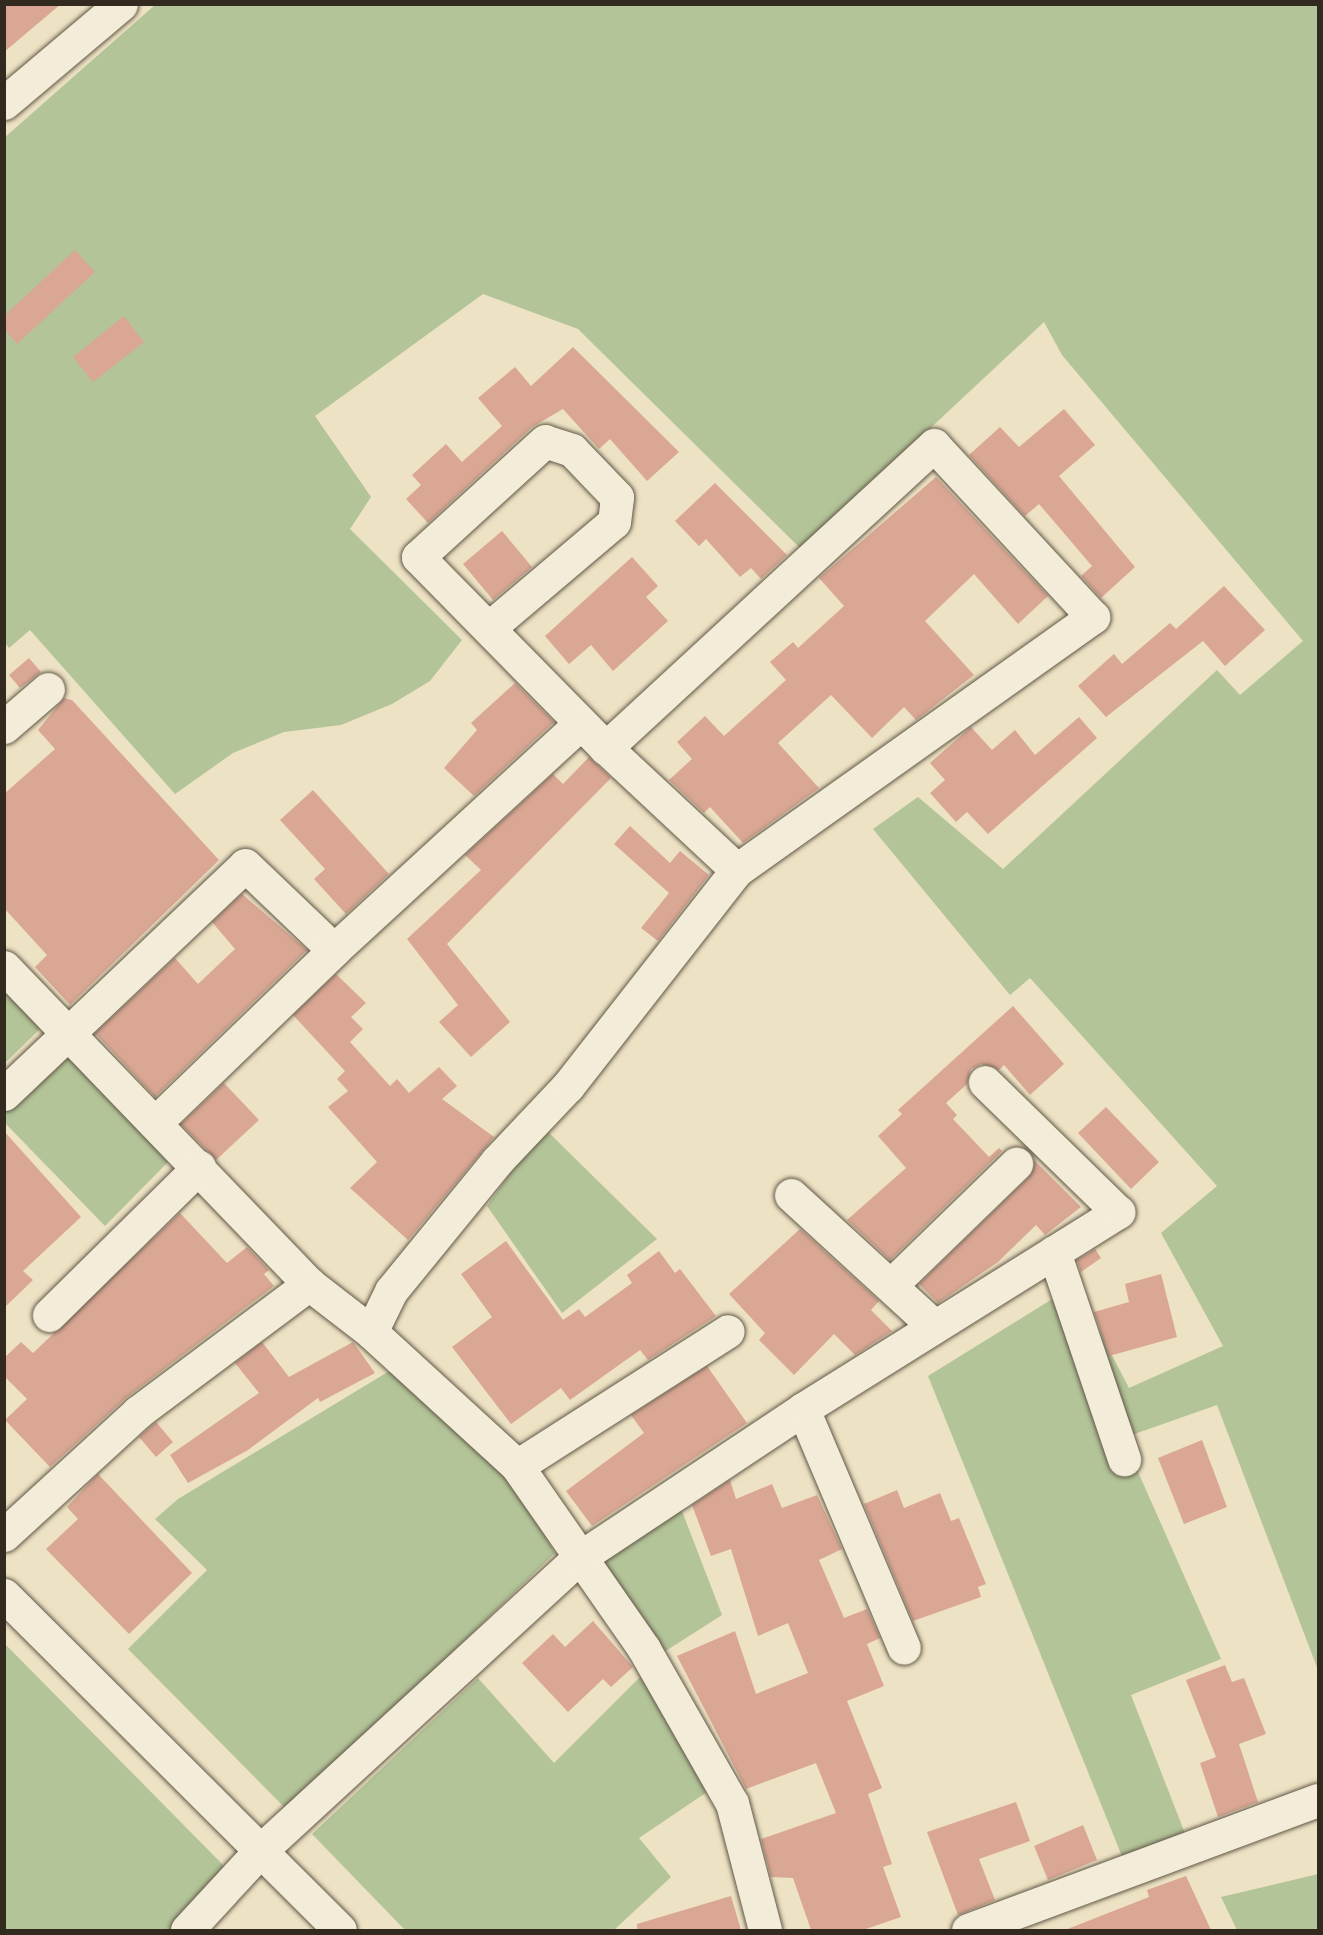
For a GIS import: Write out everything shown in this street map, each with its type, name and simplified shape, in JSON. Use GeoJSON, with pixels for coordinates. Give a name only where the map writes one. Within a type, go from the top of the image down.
{"type":"FeatureCollection","features":[{"type":"Feature","properties":{"kind":"street"},"geometry":{"type":"LineString","coordinates":[[4,103],[121,4]]}},
{"type":"Feature","properties":{"kind":"street"},"geometry":{"type":"LineString","coordinates":[[490,627],[614,522],[617,497],[572,450],[545,441],[418,557],[490,627],[606,748],[737,870]]}},
{"type":"Feature","properties":{"kind":"street"},"geometry":{"type":"LineString","coordinates":[[371,1332],[391,1291],[497,1161],[568,1086],[737,870],[1093,617],[934,445],[606,748]]}},
{"type":"Feature","properties":{"kind":"street"},"geometry":{"type":"LineString","coordinates":[[4,727],[48,688]]}},
{"type":"Feature","properties":{"kind":"street"},"geometry":{"type":"LineString","coordinates":[[156,1122],[334,950],[581,723]]}},
{"type":"Feature","properties":{"kind":"street"},"geometry":{"type":"LineString","coordinates":[[4,1094],[67,1031],[245,865],[334,950]]}},
{"type":"Feature","properties":{"kind":"street"},"geometry":{"type":"LineString","coordinates":[[4,967],[156,1122],[309,1284],[371,1332],[517,1466],[644,1650],[732,1803],[765,1930]]}},
{"type":"Feature","properties":{"kind":"street"},"geometry":{"type":"LineString","coordinates":[[187,1930],[260,1851],[579,1558],[803,1409],[1118,1212],[985,1082]]}},
{"type":"Feature","properties":{"kind":"street"},"geometry":{"type":"LineString","coordinates":[[892,1284],[1016,1164]]}},
{"type":"Feature","properties":{"kind":"street"},"geometry":{"type":"LineString","coordinates":[[49,1316],[199,1167]]}},
{"type":"Feature","properties":{"kind":"street"},"geometry":{"type":"LineString","coordinates":[[791,1196],[892,1284],[934,1326]]}},
{"type":"Feature","properties":{"kind":"street"},"geometry":{"type":"LineString","coordinates":[[1054,1252],[1124,1458]]}},
{"type":"Feature","properties":{"kind":"street"},"geometry":{"type":"LineString","coordinates":[[4,1535],[138,1412],[309,1284]]}},
{"type":"Feature","properties":{"kind":"street"},"geometry":{"type":"LineString","coordinates":[[517,1466],[728,1331]]}},
{"type":"Feature","properties":{"kind":"street"},"geometry":{"type":"LineString","coordinates":[[803,1409],[904,1648]]}},
{"type":"Feature","properties":{"kind":"street"},"geometry":{"type":"LineString","coordinates":[[4,1595],[340,1930]]}},
{"type":"Feature","properties":{"kind":"street"},"geometry":{"type":"LineString","coordinates":[[969,1930],[1318,1800]]}},
{"type":"Feature","properties":{"kind":"green space"},"geometry":{"type":"Polygon","coordinates":[[[155,5],[1318,5],[1318,1670],[1217,1405],[1123,1438],[1221,1659],[1131,1695],[1195,1859],[1134,1886],[928,1376],[1075,1285],[1129,1388],[1223,1346],[1161,1233],[1217,1186],[1030,978],[1010,995],[873,829],[918,797],[1003,869],[1217,670],[1240,695],[1303,641],[1062,355],[1044,322],[801,549],[578,329],[483,294],[315,416],[371,497],[350,529],[462,640],[430,681],[392,704],[341,725],[284,732],[233,753],[175,794],[30,630],[9,648],[5,643],[4,138],[155,5]]]}},
{"type":"Feature","properties":{"kind":"green space"},"geometry":{"type":"Polygon","coordinates":[[[5,985],[44,1025],[5,1063],[5,985]]]}},
{"type":"Feature","properties":{"kind":"green space"},"geometry":{"type":"Polygon","coordinates":[[[52,1058],[75,1059],[170,1160],[105,1226],[5,1123],[5,1106],[52,1058]]]}},
{"type":"Feature","properties":{"kind":"green space"},"geometry":{"type":"Polygon","coordinates":[[[543,1127],[657,1239],[562,1313],[487,1206],[543,1127]]]}},
{"type":"Feature","properties":{"kind":"green space"},"geometry":{"type":"Polygon","coordinates":[[[391,1370],[509,1474],[555,1553],[288,1811],[128,1649],[207,1570],[155,1519],[178,1499],[391,1370]]]}},
{"type":"Feature","properties":{"kind":"green space"},"geometry":{"type":"Polygon","coordinates":[[[680,1506],[722,1615],[661,1654],[598,1561],[680,1506]]]}},
{"type":"Feature","properties":{"kind":"green space"},"geometry":{"type":"Polygon","coordinates":[[[4,1643],[231,1873],[174,1930],[5,1930],[4,1643]]]}},
{"type":"Feature","properties":{"kind":"green space"},"geometry":{"type":"Polygon","coordinates":[[[640,1677],[710,1790],[639,1838],[671,1877],[614,1930],[405,1930],[312,1834],[478,1678],[554,1763],[640,1677]]]}},
{"type":"Feature","properties":{"kind":"green space"},"geometry":{"type":"Polygon","coordinates":[[[1318,1874],[1318,1930],[1237,1930],[1221,1897],[1318,1874]]]}},
{"type":"Feature","properties":{"kind":"building"},"geometry":{"type":"Polygon","coordinates":[[[4,4],[61,4],[4,52],[4,4]]]}},
{"type":"Feature","properties":{"kind":"building"},"geometry":{"type":"Polygon","coordinates":[[[75,250],[95,272],[17,344],[4,329],[4,316],[75,250]]]}},
{"type":"Feature","properties":{"kind":"building"},"geometry":{"type":"Polygon","coordinates":[[[124,316],[144,342],[93,382],[73,357],[124,316]]]}},
{"type":"Feature","properties":{"kind":"building"},"geometry":{"type":"Polygon","coordinates":[[[573,347],[679,452],[647,481],[610,439],[599,449],[563,409],[532,427],[428,523],[406,499],[421,485],[412,475],[446,444],[462,462],[502,426],[478,398],[515,367],[531,386],[573,347]]]}},
{"type":"Feature","properties":{"kind":"building"},"geometry":{"type":"Polygon","coordinates":[[[1064,409],[1095,445],[1059,476],[1135,567],[1101,598],[1081,576],[1092,566],[1039,504],[1025,516],[969,455],[1000,427],[1019,447],[1064,409]]]}},
{"type":"Feature","properties":{"kind":"building"},"geometry":{"type":"Polygon","coordinates":[[[936,477],[1048,596],[1018,624],[974,574],[925,621],[974,675],[916,720],[904,707],[872,738],[831,695],[778,743],[819,788],[743,843],[710,807],[704,813],[669,780],[692,759],[677,742],[705,716],[724,736],[786,680],[770,662],[793,642],[798,648],[844,606],[819,578],[936,477]]]}},
{"type":"Feature","properties":{"kind":"building"},"geometry":{"type":"Polygon","coordinates":[[[715,483],[787,555],[761,579],[751,568],[740,577],[706,539],[699,546],[675,521],[715,483]]]}},
{"type":"Feature","properties":{"kind":"building"},"geometry":{"type":"Polygon","coordinates":[[[502,531],[532,567],[493,600],[463,564],[502,531]]]}},
{"type":"Feature","properties":{"kind":"building"},"geometry":{"type":"Polygon","coordinates":[[[632,557],[658,586],[646,597],[668,621],[613,671],[591,645],[569,664],[545,636],[632,557]]]}},
{"type":"Feature","properties":{"kind":"building"},"geometry":{"type":"Polygon","coordinates":[[[1224,586],[1265,630],[1225,666],[1203,641],[1106,717],[1078,686],[1114,654],[1122,664],[1170,623],[1176,629],[1224,586]]]}},
{"type":"Feature","properties":{"kind":"building"},"geometry":{"type":"Polygon","coordinates":[[[29,658],[41,672],[20,688],[9,675],[29,658]]]}},
{"type":"Feature","properties":{"kind":"building"},"geometry":{"type":"Polygon","coordinates":[[[515,683],[554,722],[474,796],[444,768],[477,730],[471,723],[515,683]]]}},
{"type":"Feature","properties":{"kind":"building"},"geometry":{"type":"Polygon","coordinates":[[[64,698],[72,700],[219,860],[70,1005],[35,967],[47,955],[4,908],[4,794],[55,749],[38,730],[64,698]]]}},
{"type":"Feature","properties":{"kind":"building"},"geometry":{"type":"Polygon","coordinates":[[[1079,717],[1097,738],[988,834],[967,812],[956,822],[930,793],[945,780],[930,763],[971,727],[992,750],[1015,730],[1035,755],[1079,717]]]}},
{"type":"Feature","properties":{"kind":"building"},"geometry":{"type":"Polygon","coordinates":[[[589,757],[611,778],[447,944],[510,1022],[471,1057],[439,1022],[458,1005],[407,939],[481,870],[465,855],[553,774],[563,784],[589,757]]]}},
{"type":"Feature","properties":{"kind":"building"},"geometry":{"type":"Polygon","coordinates":[[[313,790],[389,874],[346,914],[314,879],[325,869],[280,820],[313,790]]]}},
{"type":"Feature","properties":{"kind":"building"},"geometry":{"type":"Polygon","coordinates":[[[630,826],[670,863],[680,851],[709,875],[658,941],[641,928],[669,893],[614,844],[630,826]]]}},
{"type":"Feature","properties":{"kind":"building"},"geometry":{"type":"Polygon","coordinates":[[[242,894],[307,950],[155,1097],[95,1033],[175,958],[198,984],[235,949],[212,922],[242,894]]]}},
{"type":"Feature","properties":{"kind":"building"},"geometry":{"type":"Polygon","coordinates":[[[336,974],[366,1003],[351,1017],[363,1029],[350,1042],[390,1086],[397,1079],[409,1093],[439,1067],[457,1086],[442,1099],[494,1137],[408,1240],[350,1188],[377,1162],[328,1107],[348,1091],[337,1079],[345,1071],[293,1015],[336,974]]]}},
{"type":"Feature","properties":{"kind":"building"},"geometry":{"type":"Polygon","coordinates":[[[1013,1006],[1064,1064],[1030,1095],[1004,1065],[999,1070],[981,1064],[971,1069],[967,1084],[946,1103],[957,1115],[953,1119],[989,1157],[999,1148],[1002,1151],[890,1260],[847,1220],[906,1168],[878,1136],[902,1114],[898,1110],[1013,1006]]]}},
{"type":"Feature","properties":{"kind":"building"},"geometry":{"type":"Polygon","coordinates":[[[224,1083],[259,1120],[216,1160],[181,1124],[224,1083]]]}},
{"type":"Feature","properties":{"kind":"building"},"geometry":{"type":"Polygon","coordinates":[[[1106,1107],[1159,1162],[1131,1189],[1078,1133],[1106,1107]]]}},
{"type":"Feature","properties":{"kind":"building"},"geometry":{"type":"Polygon","coordinates":[[[4,1131],[81,1217],[23,1271],[33,1280],[4,1308],[4,1131]]]}},
{"type":"Feature","properties":{"kind":"building"},"geometry":{"type":"Polygon","coordinates":[[[1034,1160],[1081,1207],[1045,1235],[1036,1225],[998,1262],[938,1303],[919,1284],[1029,1177],[1034,1160]]]}},
{"type":"Feature","properties":{"kind":"building"},"geometry":{"type":"Polygon","coordinates":[[[180,1213],[227,1263],[247,1247],[269,1270],[264,1274],[274,1286],[127,1397],[50,1467],[5,1420],[27,1399],[4,1376],[4,1358],[21,1342],[33,1353],[180,1213]]]}},
{"type":"Feature","properties":{"kind":"building"},"geometry":{"type":"Polygon","coordinates":[[[800,1229],[879,1301],[871,1310],[892,1331],[855,1355],[834,1334],[794,1375],[759,1340],[765,1333],[729,1294],[800,1229]]]}},
{"type":"Feature","properties":{"kind":"building"},"geometry":{"type":"Polygon","coordinates":[[[506,1241],[563,1320],[579,1309],[585,1317],[632,1283],[627,1275],[659,1251],[675,1273],[680,1269],[716,1316],[648,1360],[640,1350],[570,1400],[561,1388],[511,1424],[452,1347],[492,1317],[461,1274],[506,1241]]]}},
{"type":"Feature","properties":{"kind":"building"},"geometry":{"type":"Polygon","coordinates":[[[1095,1249],[1101,1258],[1081,1272],[1077,1260],[1095,1249]]]}},
{"type":"Feature","properties":{"kind":"building"},"geometry":{"type":"Polygon","coordinates":[[[1161,1274],[1177,1337],[1109,1356],[1094,1312],[1129,1302],[1125,1284],[1161,1274]]]}},
{"type":"Feature","properties":{"kind":"building"},"geometry":{"type":"Polygon","coordinates":[[[262,1342],[289,1377],[353,1342],[375,1373],[320,1402],[318,1398],[248,1450],[188,1483],[170,1455],[259,1393],[235,1363],[262,1342]]]}},
{"type":"Feature","properties":{"kind":"building"},"geometry":{"type":"Polygon","coordinates":[[[707,1366],[747,1423],[592,1526],[566,1491],[644,1433],[631,1415],[707,1366]]]}},
{"type":"Feature","properties":{"kind":"building"},"geometry":{"type":"Polygon","coordinates":[[[156,1422],[173,1442],[156,1457],[139,1437],[156,1422]]]}},
{"type":"Feature","properties":{"kind":"building"},"geometry":{"type":"Polygon","coordinates":[[[1202,1440],[1227,1507],[1184,1524],[1158,1458],[1202,1440]]]}},
{"type":"Feature","properties":{"kind":"building"},"geometry":{"type":"Polygon","coordinates":[[[98,1474],[192,1573],[129,1634],[46,1549],[78,1519],[67,1507],[98,1474]]]}},
{"type":"Feature","properties":{"kind":"building"},"geometry":{"type":"Polygon","coordinates":[[[730,1480],[736,1499],[772,1484],[782,1508],[817,1495],[842,1549],[819,1560],[844,1618],[867,1609],[880,1638],[867,1644],[884,1686],[847,1701],[882,1788],[868,1794],[892,1864],[883,1867],[901,1917],[863,1930],[811,1930],[793,1878],[771,1877],[761,1839],[836,1813],[816,1763],[746,1789],[677,1656],[735,1631],[756,1694],[808,1673],[788,1623],[758,1636],[731,1549],[711,1556],[692,1505],[730,1480]]]}},
{"type":"Feature","properties":{"kind":"building"},"geometry":{"type":"Polygon","coordinates":[[[897,1490],[904,1508],[940,1493],[951,1521],[959,1518],[986,1584],[978,1587],[981,1597],[913,1621],[864,1504],[897,1490]]]}},
{"type":"Feature","properties":{"kind":"building"},"geometry":{"type":"Polygon","coordinates":[[[593,1621],[633,1667],[611,1687],[603,1679],[568,1712],[522,1663],[553,1634],[565,1647],[593,1621]]]}},
{"type":"Feature","properties":{"kind":"building"},"geometry":{"type":"Polygon","coordinates":[[[1225,1665],[1232,1682],[1244,1678],[1266,1734],[1239,1744],[1258,1802],[1218,1817],[1200,1763],[1216,1757],[1186,1680],[1225,1665]]]}},
{"type":"Feature","properties":{"kind":"building"},"geometry":{"type":"Polygon","coordinates":[[[1016,1802],[1030,1841],[979,1859],[995,1900],[958,1915],[927,1832],[1016,1802]]]}},
{"type":"Feature","properties":{"kind":"building"},"geometry":{"type":"Polygon","coordinates":[[[1083,1825],[1097,1860],[1048,1880],[1034,1846],[1083,1825]]]}},
{"type":"Feature","properties":{"kind":"building"},"geometry":{"type":"Polygon","coordinates":[[[1186,1876],[1211,1930],[1065,1930],[1149,1897],[1147,1890],[1186,1876]]]}},
{"type":"Feature","properties":{"kind":"building"},"geometry":{"type":"Polygon","coordinates":[[[731,1896],[741,1930],[637,1930],[637,1924],[731,1896]]]}}]}
